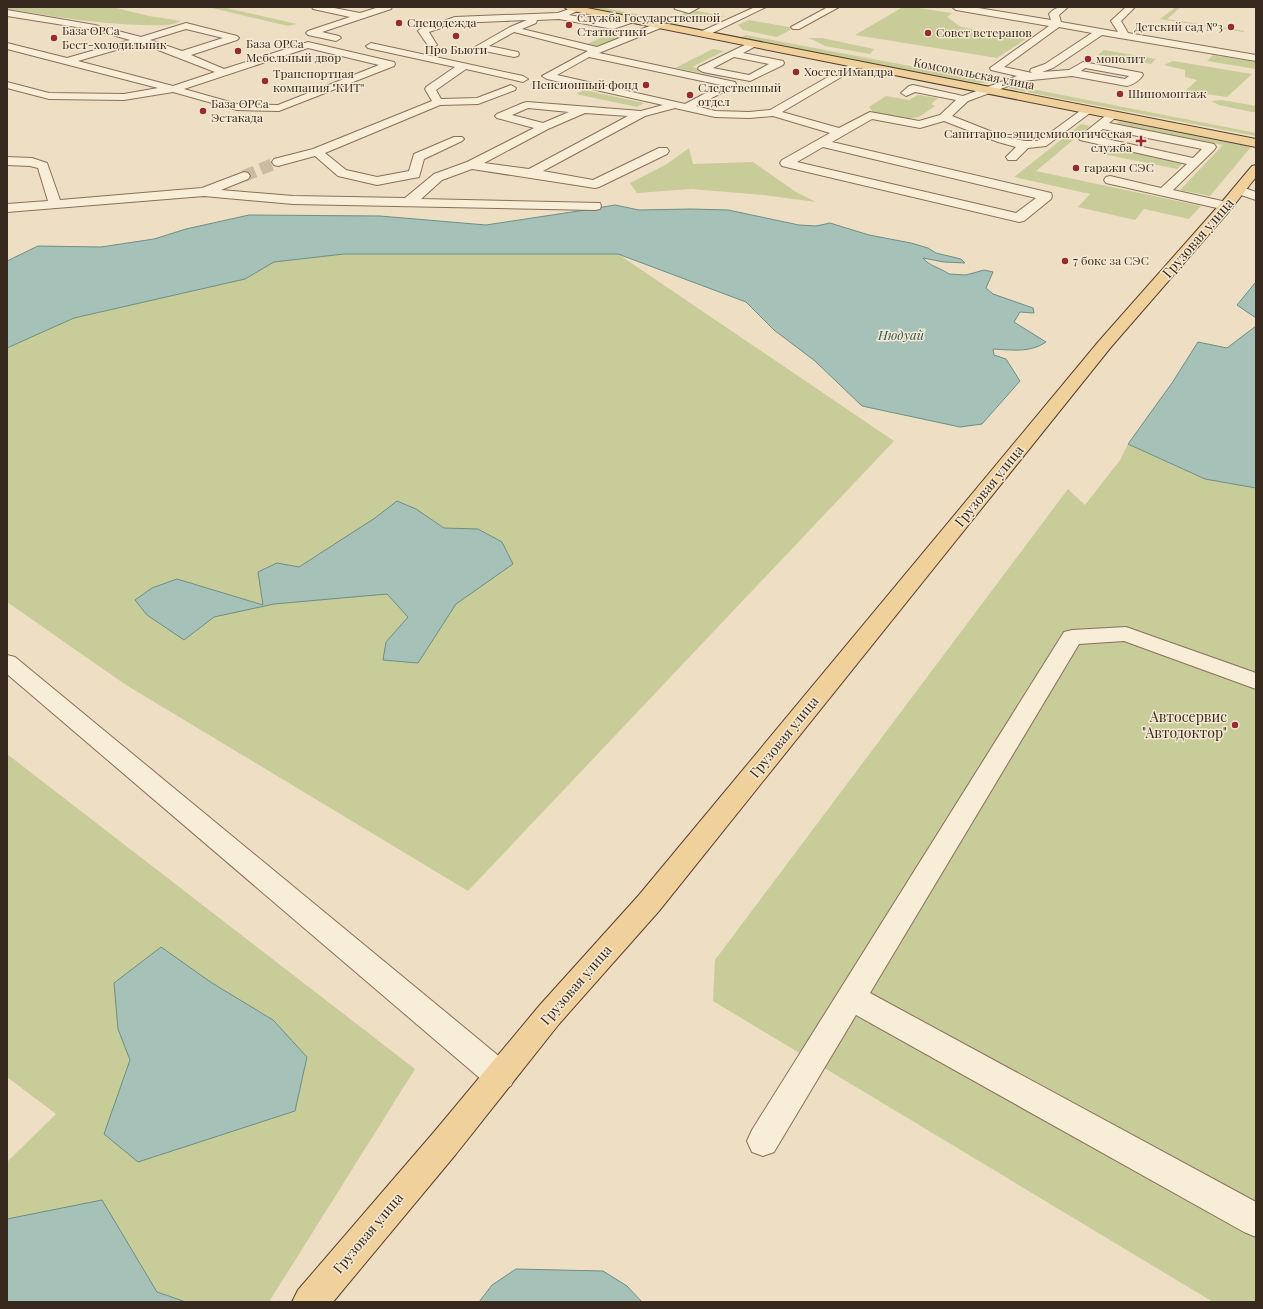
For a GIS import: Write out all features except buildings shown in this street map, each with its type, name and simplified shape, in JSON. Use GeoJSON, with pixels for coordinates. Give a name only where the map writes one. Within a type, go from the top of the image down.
{"type":"FeatureCollection","features":[{"type":"Feature","properties":{"kind":"main road","name":"Комсомольская улица"},"geometry":{"type":"LineString","coordinates":[[573,8],[631,20],[708,32],[754,44],[1256,143]]}},
{"type":"Feature","properties":{"kind":"main road","name":"Грузовая улица"},"geometry":{"type":"LineString","coordinates":[[310,1302],[445,1144],[549,1015],[649,903],[1105,344],[1255,171]]}},
{"type":"Feature","properties":{"kind":"street"},"geometry":{"type":"LineString","coordinates":[[316,7],[360,16]]}},
{"type":"Feature","properties":{"kind":"street"},"geometry":{"type":"LineString","coordinates":[[349,41],[311,32],[388,7]]}},
{"type":"Feature","properties":{"kind":"street"},"geometry":{"type":"LineString","coordinates":[[678,7],[689,10],[696,7]]}},
{"type":"Feature","properties":{"kind":"street"},"geometry":{"type":"LineString","coordinates":[[708,32],[762,7]]}},
{"type":"Feature","properties":{"kind":"street"},"geometry":{"type":"LineString","coordinates":[[796,27],[835,7]]}},
{"type":"Feature","properties":{"kind":"street"},"geometry":{"type":"LineString","coordinates":[[956,7],[989,9],[1100,32],[1256,58]]}},
{"type":"Feature","properties":{"kind":"street"},"geometry":{"type":"LineString","coordinates":[[1057,24],[1054,14],[1064,7]]}},
{"type":"Feature","properties":{"kind":"street"},"geometry":{"type":"LineString","coordinates":[[1125,36],[1116,21],[1131,7]]}},
{"type":"Feature","properties":{"kind":"street"},"geometry":{"type":"LineString","coordinates":[[559,16],[573,8]]}},
{"type":"Feature","properties":{"kind":"street"},"geometry":{"type":"LineString","coordinates":[[7,13],[106,30],[141,39],[184,54],[223,72]]}},
{"type":"Feature","properties":{"kind":"street"},"geometry":{"type":"LineString","coordinates":[[514,54],[480,47],[513,29],[547,15]]}},
{"type":"Feature","properties":{"kind":"street"},"geometry":{"type":"LineString","coordinates":[[432,45],[423,31],[455,20],[547,15],[613,26],[631,20]]}},
{"type":"Feature","properties":{"kind":"street"},"geometry":{"type":"LineString","coordinates":[[7,24],[32,17]]}},
{"type":"Feature","properties":{"kind":"street"},"geometry":{"type":"LineString","coordinates":[[1057,24],[995,68],[1023,76],[1100,82],[1115,81],[1126,72],[1083,65],[1072,73]]}},
{"type":"Feature","properties":{"kind":"street"},"geometry":{"type":"LineString","coordinates":[[660,25],[591,52],[547,76],[715,114],[749,115],[773,113],[840,132]]}},
{"type":"Feature","properties":{"kind":"street"},"geometry":{"type":"LineString","coordinates":[[69,61],[186,26],[234,38],[184,54]]}},
{"type":"Feature","properties":{"kind":"street"},"geometry":{"type":"LineString","coordinates":[[513,29],[591,52],[731,84],[679,107],[641,114],[527,105],[501,116],[544,127]]}},
{"type":"Feature","properties":{"kind":"street"},"geometry":{"type":"LineString","coordinates":[[822,143],[1046,196],[1019,218],[786,163],[870,115],[920,125],[944,116],[964,99],[1050,66],[1100,32]]}},
{"type":"Feature","properties":{"kind":"street"},"geometry":{"type":"LineString","coordinates":[[364,44],[523,79]]}},
{"type":"Feature","properties":{"kind":"street"},"geometry":{"type":"LineString","coordinates":[[733,54],[779,63],[750,78],[703,68],[754,44]]}},
{"type":"Feature","properties":{"kind":"street"},"geometry":{"type":"LineString","coordinates":[[7,46],[69,61],[174,89],[237,107],[279,108],[390,64],[308,45],[174,89],[124,97],[49,96],[7,85]]}},
{"type":"Feature","properties":{"kind":"street"},"geometry":{"type":"LineString","coordinates":[[773,113],[856,64]]}},
{"type":"Feature","properties":{"kind":"street"},"geometry":{"type":"LineString","coordinates":[[438,102],[430,89],[464,66]]}},
{"type":"Feature","properties":{"kind":"street"},"geometry":{"type":"LineString","coordinates":[[1085,76],[1097,67]]}},
{"type":"Feature","properties":{"kind":"street"},"geometry":{"type":"LineString","coordinates":[[1100,82],[1112,70]]}},
{"type":"Feature","properties":{"kind":"street"},"geometry":{"type":"LineString","coordinates":[[1023,76],[1072,73],[1100,82]]}},
{"type":"Feature","properties":{"kind":"street"},"geometry":{"type":"LineString","coordinates":[[278,162],[318,152],[438,102],[478,101],[511,88]]}},
{"type":"Feature","properties":{"kind":"street"},"geometry":{"type":"LineString","coordinates":[[906,93],[913,88],[964,99]]}},
{"type":"Feature","properties":{"kind":"street"},"geometry":{"type":"LineString","coordinates":[[409,202],[438,177],[471,165],[544,127],[584,109]]}},
{"type":"Feature","properties":{"kind":"street"},"geometry":{"type":"LineString","coordinates":[[944,116],[1002,140],[1025,145],[1042,144],[1088,110]]}},
{"type":"Feature","properties":{"kind":"street"},"geometry":{"type":"LineString","coordinates":[[531,173],[641,114]]}},
{"type":"Feature","properties":{"kind":"street"},"geometry":{"type":"LineString","coordinates":[[1113,115],[1084,138],[1196,162]]}},
{"type":"Feature","properties":{"kind":"street"},"geometry":{"type":"LineString","coordinates":[[1100,125],[1210,147],[1164,192]]}},
{"type":"Feature","properties":{"kind":"street"},"geometry":{"type":"LineString","coordinates":[[318,152],[342,173],[377,181],[415,174],[418,157],[458,139]]}},
{"type":"Feature","properties":{"kind":"street"},"geometry":{"type":"LineString","coordinates":[[1012,156],[1025,145]]}},
{"type":"Feature","properties":{"kind":"street"},"geometry":{"type":"LineString","coordinates":[[471,165],[595,184],[663,151]]}},
{"type":"Feature","properties":{"kind":"street"},"geometry":{"type":"LineString","coordinates":[[7,161],[32,162],[43,166],[55,204]]}},
{"type":"Feature","properties":{"kind":"street"},"geometry":{"type":"LineString","coordinates":[[204,192],[244,176]]}},
{"type":"Feature","properties":{"kind":"street"},"geometry":{"type":"LineString","coordinates":[[1110,180],[1226,206]]}},
{"type":"Feature","properties":{"kind":"street"},"geometry":{"type":"LineString","coordinates":[[1239,190],[1256,196]]}},
{"type":"Feature","properties":{"kind":"street"},"geometry":{"type":"LineString","coordinates":[[7,208],[204,192],[293,200],[595,206]]}},
{"type":"Feature","properties":{"kind":"street"},"geometry":{"type":"LineString","coordinates":[[763,1141],[1072,637],[1126,634],[1256,681]]}},
{"type":"Feature","properties":{"kind":"street"},"geometry":{"type":"LineString","coordinates":[[7,662],[500,1076]]}},
{"type":"Feature","properties":{"kind":"street"},"geometry":{"type":"LineString","coordinates":[[851,997],[1256,1220]]}},
{"type":"Feature","properties":{"kind":"green space"},"geometry":{"type":"Polygon","coordinates":[[[7,7],[112,7],[149,16],[181,21],[162,25],[107,23],[7,9],[7,7]]]}},
{"type":"Feature","properties":{"kind":"green space"},"geometry":{"type":"Polygon","coordinates":[[[208,7],[222,7],[297,24],[288,26],[208,7]]]}},
{"type":"Feature","properties":{"kind":"green space"},"geometry":{"type":"Polygon","coordinates":[[[579,7],[600,7],[681,23],[675,25],[629,15],[579,7]]]}},
{"type":"Feature","properties":{"kind":"green space"},"geometry":{"type":"Polygon","coordinates":[[[903,7],[952,13],[947,17],[961,27],[1026,39],[997,58],[855,35],[903,7]]]}},
{"type":"Feature","properties":{"kind":"green space"},"geometry":{"type":"Polygon","coordinates":[[[1176,7],[1181,7],[1167,19],[1245,31],[1243,32],[1160,19],[1176,7]]]}},
{"type":"Feature","properties":{"kind":"green space"},"geometry":{"type":"Polygon","coordinates":[[[692,10],[724,16],[713,19],[690,21],[673,17],[692,10]]]}},
{"type":"Feature","properties":{"kind":"green space"},"geometry":{"type":"Polygon","coordinates":[[[749,20],[794,28],[777,37],[743,30],[738,25],[749,20]]]}},
{"type":"Feature","properties":{"kind":"green space"},"geometry":{"type":"Polygon","coordinates":[[[618,30],[631,33],[599,46],[587,44],[618,30]]]}},
{"type":"Feature","properties":{"kind":"green space"},"geometry":{"type":"Polygon","coordinates":[[[746,35],[994,82],[979,83],[740,38],[746,35]]]}},
{"type":"Feature","properties":{"kind":"green space"},"geometry":{"type":"Polygon","coordinates":[[[809,38],[822,38],[874,49],[870,54],[825,46],[809,38]]]}},
{"type":"Feature","properties":{"kind":"green space"},"geometry":{"type":"Polygon","coordinates":[[[713,49],[724,51],[692,67],[727,75],[721,77],[675,68],[713,49]]]}},
{"type":"Feature","properties":{"kind":"green space"},"geometry":{"type":"Polygon","coordinates":[[[1104,50],[1156,59],[1151,64],[1098,55],[1104,50]]]}},
{"type":"Feature","properties":{"kind":"green space"},"geometry":{"type":"Polygon","coordinates":[[[1213,55],[1256,62],[1256,69],[1207,61],[1213,55]]]}},
{"type":"Feature","properties":{"kind":"green space"},"geometry":{"type":"Polygon","coordinates":[[[1173,61],[1252,74],[1227,97],[1185,91],[1197,80],[1185,77],[1185,70],[1164,65],[1173,61]]]}},
{"type":"Feature","properties":{"kind":"green space"},"geometry":{"type":"Polygon","coordinates":[[[1011,85],[1256,133],[1256,136],[1011,89],[1009,88],[1011,85]]]}},
{"type":"Feature","properties":{"kind":"green space"},"geometry":{"type":"Polygon","coordinates":[[[584,90],[644,103],[637,107],[576,94],[584,90]]]}},
{"type":"Feature","properties":{"kind":"green space"},"geometry":{"type":"Polygon","coordinates":[[[918,95],[938,98],[931,104],[935,106],[919,117],[904,119],[874,113],[869,107],[886,96],[909,100],[918,95]]]}},
{"type":"Feature","properties":{"kind":"green space"},"geometry":{"type":"Polygon","coordinates":[[[1222,100],[1256,106],[1256,112],[1219,105],[1211,101],[1222,100]]]}},
{"type":"Feature","properties":{"kind":"green space"},"geometry":{"type":"Polygon","coordinates":[[[1119,121],[1251,147],[1210,196],[1180,190],[1223,145],[1116,124],[1119,121]]]}},
{"type":"Feature","properties":{"kind":"green space"},"geometry":{"type":"Polygon","coordinates":[[[1081,124],[1090,126],[1036,171],[1201,206],[1189,219],[1144,209],[1135,220],[1078,207],[1090,194],[1014,177],[1081,124]]]}},
{"type":"Feature","properties":{"kind":"green space"},"geometry":{"type":"Polygon","coordinates":[[[1099,145],[1184,162],[1177,169],[1093,152],[1099,145]]]}},
{"type":"Feature","properties":{"kind":"green space"},"geometry":{"type":"Polygon","coordinates":[[[689,148],[693,164],[753,162],[796,192],[816,202],[763,195],[691,189],[637,193],[630,183],[667,164],[689,148]]]}},
{"type":"Feature","properties":{"kind":"green space"},"geometry":{"type":"Polygon","coordinates":[[[344,254],[618,254],[894,441],[468,891],[126,685],[7,602],[7,348],[74,318],[245,279],[274,262],[344,254]]]}},
{"type":"Feature","properties":{"kind":"green space"},"geometry":{"type":"Polygon","coordinates":[[[1128,444],[1205,479],[1256,488],[1256,1302],[1213,1302],[713,1001],[715,960],[1068,489],[1085,505],[1120,460],[1128,444]]]}},
{"type":"Feature","properties":{"kind":"green space"},"geometry":{"type":"Polygon","coordinates":[[[7,754],[415,1069],[269,1302],[186,1302],[157,1292],[7,1302],[7,1162],[56,1114],[7,1077],[7,754]]]}},
{"type":"Feature","properties":{"kind":"water","name":"Нюдуай"},"geometry":{"type":"Polygon","coordinates":[[[615,205],[639,210],[728,210],[799,225],[816,226],[830,223],[869,235],[911,243],[928,248],[936,253],[961,259],[965,263],[944,262],[923,258],[928,263],[949,274],[966,275],[984,270],[993,272],[986,288],[993,294],[1033,308],[1034,313],[1020,312],[1014,322],[1046,342],[1040,346],[1027,349],[993,349],[994,355],[1006,359],[1020,381],[982,424],[960,427],[862,406],[815,361],[774,330],[746,302],[618,254],[344,254],[274,262],[245,279],[74,318],[7,348],[7,261],[38,246],[101,247],[154,239],[186,229],[249,215],[380,216],[486,225],[615,205]]]}},
{"type":"Feature","properties":{"kind":"water"},"geometry":{"type":"Polygon","coordinates":[[[1256,283],[1256,318],[1237,305],[1256,283]]]}},
{"type":"Feature","properties":{"kind":"water"},"geometry":{"type":"Polygon","coordinates":[[[1256,326],[1256,488],[1205,479],[1128,444],[1172,383],[1198,342],[1227,348],[1256,326]]]}},
{"type":"Feature","properties":{"kind":"water"},"geometry":{"type":"Polygon","coordinates":[[[397,501],[416,509],[444,528],[478,529],[502,542],[513,564],[456,604],[418,663],[383,660],[386,642],[408,617],[387,594],[274,604],[214,617],[184,640],[147,615],[135,600],[152,588],[177,579],[263,605],[258,572],[277,563],[299,567],[375,518],[397,501]]]}},
{"type":"Feature","properties":{"kind":"water"},"geometry":{"type":"Polygon","coordinates":[[[161,947],[212,983],[273,1020],[307,1057],[295,1111],[138,1162],[104,1134],[130,1060],[118,1029],[114,983],[161,947]]]}},
{"type":"Feature","properties":{"kind":"water"},"geometry":{"type":"Polygon","coordinates":[[[102,1200],[157,1292],[186,1302],[7,1302],[7,1219],[102,1200]]]}},
{"type":"Feature","properties":{"kind":"water"},"geometry":{"type":"Polygon","coordinates":[[[516,1269],[603,1271],[627,1286],[642,1302],[479,1302],[492,1285],[516,1269]]]}},
{"type":"Feature","properties":{"kind":"tunnel"},"geometry":{"type":"LineString","coordinates":[[244,176],[278,162]]}},
{"type":"Feature","properties":{"kind":"place","name":"Спецодежда"},"geometry":{"type":"Point","coordinates":[399,23]}},
{"type":"Feature","properties":{"kind":"place","name":"Служба Государственной Статистики"},"geometry":{"type":"Point","coordinates":[569,25]}},
{"type":"Feature","properties":{"kind":"place","name":"Детский сад №3"},"geometry":{"type":"Point","coordinates":[1231,27]}},
{"type":"Feature","properties":{"kind":"place","name":"Совет ветеранов"},"geometry":{"type":"Point","coordinates":[928,33]}},
{"type":"Feature","properties":{"kind":"place","name":"Про Бьюти"},"geometry":{"type":"Point","coordinates":[456,36]}},
{"type":"Feature","properties":{"kind":"place","name":"База ОРСа Бест-холодильник"},"geometry":{"type":"Point","coordinates":[54,38]}},
{"type":"Feature","properties":{"kind":"place","name":"База ОРСа Мебельный двор"},"geometry":{"type":"Point","coordinates":[238,51]}},
{"type":"Feature","properties":{"kind":"place","name":"монолит"},"geometry":{"type":"Point","coordinates":[1088,59]}},
{"type":"Feature","properties":{"kind":"place","name":"ХостелИмандра"},"geometry":{"type":"Point","coordinates":[796,72]}},
{"type":"Feature","properties":{"kind":"place","name":"Транспортная компания \"КИТ\""},"geometry":{"type":"Point","coordinates":[265,81]}},
{"type":"Feature","properties":{"kind":"place","name":"Пенсионный фонд"},"geometry":{"type":"Point","coordinates":[646,85]}},
{"type":"Feature","properties":{"kind":"place","name":"Шиномонтаж"},"geometry":{"type":"Point","coordinates":[1120,94]}},
{"type":"Feature","properties":{"kind":"place","name":"Следственный отдел"},"geometry":{"type":"Point","coordinates":[690,95]}},
{"type":"Feature","properties":{"kind":"place","name":"База ОРСа Эстакада"},"geometry":{"type":"Point","coordinates":[203,111]}},
{"type":"Feature","properties":{"kind":"place","name":"Санитарно-эпидемиологическая служба"},"geometry":{"type":"Point","coordinates":[1141,141]}},
{"type":"Feature","properties":{"kind":"place","name":"гаражи СЭС"},"geometry":{"type":"Point","coordinates":[1076,168]}},
{"type":"Feature","properties":{"kind":"place","name":"7 бокс за СЭС"},"geometry":{"type":"Point","coordinates":[1065,261]}},
{"type":"Feature","properties":{"kind":"place","name":"Автосервис \"Автодоктор\""},"geometry":{"type":"Point","coordinates":[1235,725]}}]}
